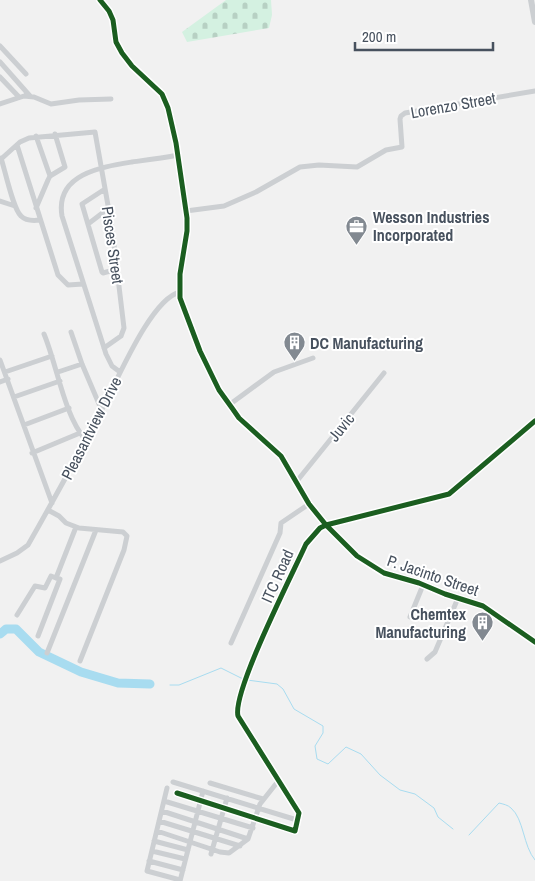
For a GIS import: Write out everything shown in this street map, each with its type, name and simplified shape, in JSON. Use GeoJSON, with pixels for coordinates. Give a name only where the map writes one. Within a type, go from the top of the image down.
{"type":"FeatureCollection","features":[{"type":"Feature","properties":{"kind":"street","name":"P. Jacinto Street"},"geometry":{"type":"LineString","coordinates":[[100,0],[109,11],[113,20],[116,42],[122,53],[132,66],[163,97],[171,118],[186,211],[187,231],[180,274],[180,292],[186,316],[200,351],[219,390],[229,405],[240,418],[281,456],[309,504],[356,556],[384,573],[483,606],[535,642]]}},
{"type":"Feature","properties":{"kind":"street"},"geometry":{"type":"LineString","coordinates":[[532,0],[535,22]]}},
{"type":"Feature","properties":{"kind":"street"},"geometry":{"type":"LineString","coordinates":[[0,46],[26,74]]}},
{"type":"Feature","properties":{"kind":"street"},"geometry":{"type":"LineString","coordinates":[[0,62],[30,96]]}},
{"type":"Feature","properties":{"kind":"street"},"geometry":{"type":"LineString","coordinates":[[0,77],[19,97]]}},
{"type":"Feature","properties":{"kind":"street","name":"Lorenzo Street"},"geometry":{"type":"LineString","coordinates":[[186,211],[224,206],[256,192],[300,167],[320,165],[357,167],[386,150],[401,147],[403,144],[400,119],[403,114],[535,91]]}},
{"type":"Feature","properties":{"kind":"street"},"geometry":{"type":"LineString","coordinates":[[0,104],[19,97],[30,96],[51,104],[78,100],[111,99]]}},
{"type":"Feature","properties":{"kind":"street","name":"Pisces Street"},"geometry":{"type":"LineString","coordinates":[[55,134],[95,132],[109,208],[124,331],[121,336],[104,348]]}},
{"type":"Feature","properties":{"kind":"street"},"geometry":{"type":"LineString","coordinates":[[36,208],[50,176],[65,167],[55,134],[24,139],[1,159],[15,206],[22,217],[31,221],[40,220]]}},
{"type":"Feature","properties":{"kind":"street"},"geometry":{"type":"LineString","coordinates":[[36,136],[50,176]]}},
{"type":"Feature","properties":{"kind":"street"},"geometry":{"type":"LineString","coordinates":[[17,145],[60,279],[68,285],[83,284]]}},
{"type":"Feature","properties":{"kind":"street"},"geometry":{"type":"LineString","coordinates":[[120,372],[110,364],[83,284],[62,216],[61,203],[63,195],[71,184],[83,176],[102,168],[178,155]]}},
{"type":"Feature","properties":{"kind":"street"},"geometry":{"type":"LineString","coordinates":[[105,189],[82,204],[102,272],[117,269]]}},
{"type":"Feature","properties":{"kind":"street"},"geometry":{"type":"LineString","coordinates":[[0,201],[15,206]]}},
{"type":"Feature","properties":{"kind":"street"},"geometry":{"type":"LineString","coordinates":[[88,224],[109,208]]}},
{"type":"Feature","properties":{"kind":"street","name":"Pleasantview Drive"},"geometry":{"type":"LineString","coordinates":[[0,561],[28,545],[102,411],[140,335],[163,303],[171,296],[180,292]]}},
{"type":"Feature","properties":{"kind":"street"},"geometry":{"type":"LineString","coordinates":[[71,332],[102,411]]}},
{"type":"Feature","properties":{"kind":"street"},"geometry":{"type":"LineString","coordinates":[[44,334],[69,408],[85,440]]}},
{"type":"Feature","properties":{"kind":"street"},"geometry":{"type":"LineString","coordinates":[[5,372],[52,356]]}},
{"type":"Feature","properties":{"kind":"street"},"geometry":{"type":"LineString","coordinates":[[229,405],[274,372],[314,358]]}},
{"type":"Feature","properties":{"kind":"street"},"geometry":{"type":"LineString","coordinates":[[0,360],[24,425],[32,453],[52,503]]}},
{"type":"Feature","properties":{"kind":"street"},"geometry":{"type":"LineString","coordinates":[[58,372],[82,364]]}},
{"type":"Feature","properties":{"kind":"street","name":"Juvic"},"geometry":{"type":"LineString","coordinates":[[297,481],[384,373]]}},
{"type":"Feature","properties":{"kind":"street"},"geometry":{"type":"LineString","coordinates":[[0,382],[8,379]]}},
{"type":"Feature","properties":{"kind":"street"},"geometry":{"type":"LineString","coordinates":[[14,397],[60,381]]}},
{"type":"Feature","properties":{"kind":"street"},"geometry":{"type":"LineString","coordinates":[[24,425],[69,408]]}},
{"type":"Feature","properties":{"kind":"street","name":"ITC Road"},"geometry":{"type":"LineString","coordinates":[[297,820],[299,813],[238,716],[237,706],[247,674],[306,544],[320,528],[326,525],[449,494],[535,421]]}},
{"type":"Feature","properties":{"kind":"street"},"geometry":{"type":"LineString","coordinates":[[32,453],[80,433]]}},
{"type":"Feature","properties":{"kind":"street"},"geometry":{"type":"LineString","coordinates":[[231,643],[280,533],[281,523],[309,504]]}},
{"type":"Feature","properties":{"kind":"street"},"geometry":{"type":"LineString","coordinates":[[48,510],[59,516],[66,523],[76,527],[123,532],[128,538],[80,661]]}},
{"type":"Feature","properties":{"kind":"street"},"geometry":{"type":"LineString","coordinates":[[56,578],[76,527]]}},
{"type":"Feature","properties":{"kind":"street"},"geometry":{"type":"LineString","coordinates":[[47,652],[96,530]]}},
{"type":"Feature","properties":{"kind":"street"},"geometry":{"type":"LineString","coordinates":[[18,615],[35,586],[45,588],[51,576],[60,579],[38,636]]}},
{"type":"Feature","properties":{"kind":"street"},"geometry":{"type":"LineString","coordinates":[[410,616],[423,585]]}},
{"type":"Feature","properties":{"kind":"street"},"geometry":{"type":"LineString","coordinates":[[427,659],[434,652],[458,598]]}},
{"type":"Feature","properties":{"kind":"street"},"geometry":{"type":"LineString","coordinates":[[157,831],[211,851],[229,853],[248,838],[263,799],[279,780]]}},
{"type":"Feature","properties":{"kind":"street"},"geometry":{"type":"LineString","coordinates":[[174,782],[297,820],[294,831],[177,794]]}},
{"type":"Feature","properties":{"kind":"street"},"geometry":{"type":"LineString","coordinates":[[210,783],[263,799]]}},
{"type":"Feature","properties":{"kind":"street"},"geometry":{"type":"LineString","coordinates":[[167,788],[147,871],[180,881],[203,791]]}},
{"type":"Feature","properties":{"kind":"street"},"geometry":{"type":"LineString","coordinates":[[211,851],[227,798]]}},
{"type":"Feature","properties":{"kind":"street"},"geometry":{"type":"LineString","coordinates":[[164,801],[252,828]]}},
{"type":"Feature","properties":{"kind":"street"},"geometry":{"type":"LineString","coordinates":[[162,811],[248,838]]}},
{"type":"Feature","properties":{"kind":"street"},"geometry":{"type":"LineString","coordinates":[[159,821],[240,846]]}},
{"type":"Feature","properties":{"kind":"street"},"geometry":{"type":"LineString","coordinates":[[154,841],[188,850]]}},
{"type":"Feature","properties":{"kind":"street"},"geometry":{"type":"LineString","coordinates":[[152,851],[185,860]]}},
{"type":"Feature","properties":{"kind":"street"},"geometry":{"type":"LineString","coordinates":[[149,861],[183,870]]}},
{"type":"Feature","properties":{"kind":"green space"},"geometry":{"type":"Polygon","coordinates":[[[226,0],[271,0],[272,15],[269,28],[187,42],[182,32],[226,0]]]}},
{"type":"Feature","properties":{"kind":"waterway"},"geometry":{"type":"LineString","coordinates":[[0,634],[6,629],[16,629],[39,652],[81,672],[118,683],[150,684]]}},
{"type":"Feature","properties":{"kind":"waterway"},"geometry":{"type":"LineString","coordinates":[[170,685],[179,685],[221,668],[243,679]]}},
{"type":"Feature","properties":{"kind":"waterway"},"geometry":{"type":"LineString","coordinates":[[247,680],[277,684],[283,689],[294,709],[323,726],[323,733],[315,746],[317,759],[328,764],[346,747],[361,754],[380,775],[400,790],[415,794],[434,808],[438,817],[453,829]]}},
{"type":"Feature","properties":{"kind":"waterway"},"geometry":{"type":"LineString","coordinates":[[469,835],[499,803],[505,805],[511,808],[519,819],[528,848],[535,860]]}},
{"type":"Feature","properties":{"kind":"cycle path"},"geometry":{"type":"LineString","coordinates":[[100,0],[109,11],[113,20],[116,42],[122,53],[132,66],[162,94],[168,108],[176,143],[187,218],[187,231],[180,274],[180,298],[200,351],[219,390],[239,418],[281,456],[309,504],[326,525],[357,556],[384,573],[419,583],[445,594],[483,606],[535,642]]}},
{"type":"Feature","properties":{"kind":"cycle path"},"geometry":{"type":"LineString","coordinates":[[177,793],[295,831],[299,813],[238,716],[244,683],[253,659],[306,544],[320,528],[326,525],[449,494],[535,421]]}},
{"type":"Feature","properties":{"kind":"place","name":"Wesson Industries Incorporated"},"geometry":{"type":"Point","coordinates":[357,245]}},
{"type":"Feature","properties":{"kind":"place","name":"DC Manufacturing"},"geometry":{"type":"Point","coordinates":[294,362]}},
{"type":"Feature","properties":{"kind":"place","name":"Chemtex Manufacturing"},"geometry":{"type":"Point","coordinates":[482,642]}}]}
